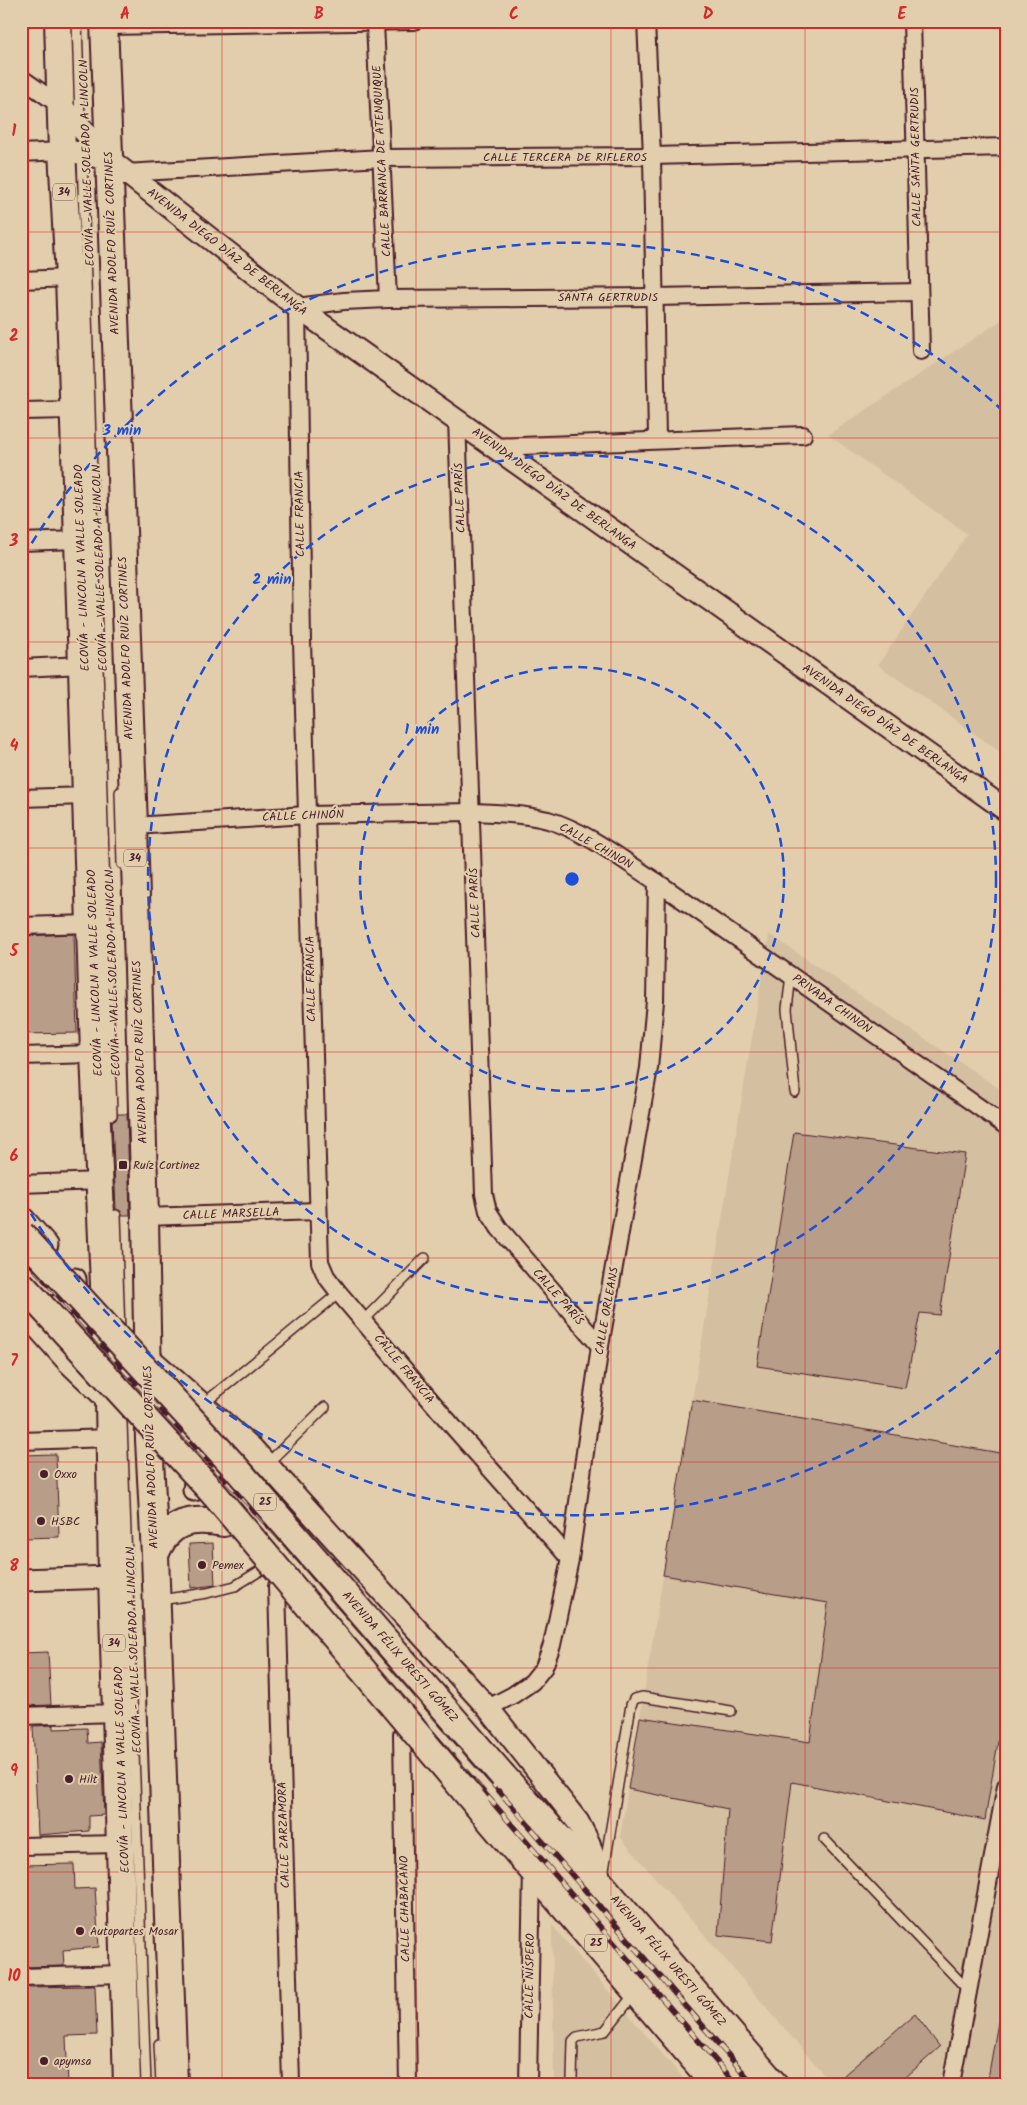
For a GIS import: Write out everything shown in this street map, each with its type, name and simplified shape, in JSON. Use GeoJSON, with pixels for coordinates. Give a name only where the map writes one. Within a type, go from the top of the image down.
{"type":"FeatureCollection","features":[{"type":"Feature","properties":{"kind":"main road","name":"AVENIDA ADOLFO RUÍZ CORTINES"},"geometry":{"type":"LineString","coordinates":[[58,21],[61,106],[97,156],[69,278],[94,1054],[100,1181],[112,1319],[116,1407],[110,1438],[112,1577],[122,1974],[127,2084]]}},
{"type":"Feature","properties":{"kind":"main road","name":"AVENIDA ADOLFO RUÍZ CORTINES"},"geometry":{"type":"LineString","coordinates":[[101,23],[97,156],[134,826],[145,1217],[136,1353],[155,1555],[174,2084]]}},
{"type":"Feature","properties":{"kind":"main road","name":"AVENIDA FÉLIX URESTI GÓMEZ"},"geometry":{"type":"LineString","coordinates":[[21,1234],[236,1468],[774,2084]]}},
{"type":"Feature","properties":{"kind":"main road","name":"25"},"geometry":{"type":"LineString","coordinates":[[21,1284],[215,1495],[715,2084]]}},
{"type":"Feature","properties":{"kind":"main road"},"geometry":{"type":"LineString","coordinates":[[155,1555],[166,1534],[181,1524],[198,1519],[224,1523]]}},
{"type":"Feature","properties":{"kind":"street"},"geometry":{"type":"LineString","coordinates":[[101,23],[375,23],[414,21]]}},
{"type":"Feature","properties":{"kind":"street"},"geometry":{"type":"LineString","coordinates":[[646,21],[652,156],[657,439]]}},
{"type":"Feature","properties":{"kind":"street","name":"CALLE SANTA GERTRUDIS"},"geometry":{"type":"LineString","coordinates":[[912,21],[922,351]]}},
{"type":"Feature","properties":{"kind":"street","name":"CALLE BARRANCA DE ATENQUIQUE"},"geometry":{"type":"LineString","coordinates":[[375,23],[388,299]]}},
{"type":"Feature","properties":{"kind":"street"},"geometry":{"type":"LineString","coordinates":[[21,78],[61,106]]}},
{"type":"Feature","properties":{"kind":"street","name":"AVENIDA DIEGO DÍAZ DE BERLANGA"},"geometry":{"type":"LineString","coordinates":[[61,106],[89,121],[97,156],[297,307],[1006,810]]}},
{"type":"Feature","properties":{"kind":"street","name":"CALLE TERCERA DE RIFLEROS"},"geometry":{"type":"LineString","coordinates":[[21,153],[97,156],[382,158],[652,156],[1006,147]]}},
{"type":"Feature","properties":{"kind":"street"},"geometry":{"type":"LineString","coordinates":[[21,280],[69,278]]}},
{"type":"Feature","properties":{"kind":"street","name":"SANTA GERTRUDIS"},"geometry":{"type":"LineString","coordinates":[[297,307],[344,301],[388,299],[655,297],[919,292]]}},
{"type":"Feature","properties":{"kind":"street","name":"CALLE FRANCIA"},"geometry":{"type":"LineString","coordinates":[[297,307],[307,815],[320,1262],[326,1276],[339,1293],[448,1422],[570,1559]]}},
{"type":"Feature","properties":{"kind":"street"},"geometry":{"type":"LineString","coordinates":[[21,411],[72,410]]}},
{"type":"Feature","properties":{"kind":"street","name":"CALLE PARÍS"},"geometry":{"type":"LineString","coordinates":[[457,419],[484,1194],[488,1211],[499,1228],[600,1346]]}},
{"type":"Feature","properties":{"kind":"street"},"geometry":{"type":"LineString","coordinates":[[493,446],[803,435]]}},
{"type":"Feature","properties":{"kind":"street"},"geometry":{"type":"LineString","coordinates":[[21,542],[78,540]]}},
{"type":"Feature","properties":{"kind":"street"},"geometry":{"type":"LineString","coordinates":[[21,668],[82,665]]}},
{"type":"Feature","properties":{"kind":"street"},"geometry":{"type":"LineString","coordinates":[[21,798],[87,796]]}},
{"type":"Feature","properties":{"kind":"street","name":"CALLE CHINÓN"},"geometry":{"type":"LineString","coordinates":[[134,826],[307,815],[472,812]]}},
{"type":"Feature","properties":{"kind":"street","name":"CALLE CHINON"},"geometry":{"type":"LineString","coordinates":[[472,812],[548,820],[571,830],[611,852],[657,882]]}},
{"type":"Feature","properties":{"kind":"street","name":"PRIVADA CHINON"},"geometry":{"type":"LineString","coordinates":[[657,882],[1006,1126]]}},
{"type":"Feature","properties":{"kind":"street","name":"CALLE ORLEANS"},"geometry":{"type":"LineString","coordinates":[[488,1708],[513,1695],[532,1682],[544,1667],[552,1645],[570,1559],[600,1346],[650,1068],[655,1001],[657,882]]}},
{"type":"Feature","properties":{"kind":"street"},"geometry":{"type":"LineString","coordinates":[[21,926],[91,924]]}},
{"type":"Feature","properties":{"kind":"street"},"geometry":{"type":"LineString","coordinates":[[21,1056],[94,1054]]}},
{"type":"Feature","properties":{"kind":"street"},"geometry":{"type":"LineString","coordinates":[[21,1184],[100,1181]]}},
{"type":"Feature","properties":{"kind":"street","name":"CALLE MARSELLA"},"geometry":{"type":"LineString","coordinates":[[145,1217],[318,1211]]}},
{"type":"Feature","properties":{"kind":"street"},"geometry":{"type":"LineString","coordinates":[[21,1216],[112,1319],[136,1353],[202,1405],[252,1448],[488,1708],[578,1822],[589,1843],[602,1885]]}},
{"type":"Feature","properties":{"kind":"street"},"geometry":{"type":"LineString","coordinates":[[21,1304],[51,1307],[67,1304],[76,1292],[75,1276]]}},
{"type":"Feature","properties":{"kind":"street"},"geometry":{"type":"LineString","coordinates":[[21,1309],[69,1363],[144,1435],[224,1523],[471,1816],[524,1860]]}},
{"type":"Feature","properties":{"kind":"street"},"geometry":{"type":"LineString","coordinates":[[21,1441],[110,1438]]}},
{"type":"Feature","properties":{"kind":"street"},"geometry":{"type":"LineString","coordinates":[[194,1490],[199,1466],[216,1449],[240,1445],[252,1448]]}},
{"type":"Feature","properties":{"kind":"street"},"geometry":{"type":"LineString","coordinates":[[21,1580],[112,1577]]}},
{"type":"Feature","properties":{"kind":"street","name":"CALLE ZARZAMORA"},"geometry":{"type":"LineString","coordinates":[[276,1586],[291,2084]]}},
{"type":"Feature","properties":{"kind":"street"},"geometry":{"type":"LineString","coordinates":[[21,1716],[116,1713]]}},
{"type":"Feature","properties":{"kind":"street","name":"CALLE CHABACANO"},"geometry":{"type":"LineString","coordinates":[[402,1734],[408,2084]]}},
{"type":"Feature","properties":{"kind":"street"},"geometry":{"type":"LineString","coordinates":[[951,2084],[1006,1786]]}},
{"type":"Feature","properties":{"kind":"street"},"geometry":{"type":"LineString","coordinates":[[21,1846],[120,1844]]}},
{"type":"Feature","properties":{"kind":"street","name":"CALLE NÍSPERO"},"geometry":{"type":"LineString","coordinates":[[524,1860],[528,2084]]}},
{"type":"Feature","properties":{"kind":"street"},"geometry":{"type":"LineString","coordinates":[[21,1977],[122,1974]]}},
{"type":"Feature","properties":{"kind":"lane"},"geometry":{"type":"LineString","coordinates":[[77,21],[89,121]]}},
{"type":"Feature","properties":{"kind":"lane","name":"ECOVÍA - VALLE SOLEADO A LINCOLN"},"geometry":{"type":"LineString","coordinates":[[89,121],[101,23]]}},
{"type":"Feature","properties":{"kind":"lane","name":"ECOVÍA - LINCOLN A VALLE SOLEADO"},"geometry":{"type":"LineString","coordinates":[[97,156],[112,1115]]}},
{"type":"Feature","properties":{"kind":"lane","name":"ECOVÍA - VALLE SOLEADO A LINCOLN"},"geometry":{"type":"LineString","coordinates":[[119,785],[122,875]]}},
{"type":"Feature","properties":{"kind":"lane"},"geometry":{"type":"LineString","coordinates":[[791,975],[787,1009],[795,1092]]}},
{"type":"Feature","properties":{"kind":"lane"},"geometry":{"type":"LineString","coordinates":[[112,1319],[116,1216]]}},
{"type":"Feature","properties":{"kind":"lane"},"geometry":{"type":"LineString","coordinates":[[363,1321],[425,1258]]}},
{"type":"Feature","properties":{"kind":"lane"},"geometry":{"type":"LineString","coordinates":[[136,1281],[136,1353]]}},
{"type":"Feature","properties":{"kind":"lane"},"geometry":{"type":"LineString","coordinates":[[202,1405],[339,1293]]}},
{"type":"Feature","properties":{"kind":"lane","name":"ECOVÍA - LINCOLN A VALLE SOLEADO"},"geometry":{"type":"LineString","coordinates":[[121,1375],[116,1407],[146,2084]]}},
{"type":"Feature","properties":{"kind":"lane"},"geometry":{"type":"LineString","coordinates":[[267,1465],[325,1407]]}},
{"type":"Feature","properties":{"kind":"lane"},"geometry":{"type":"LineString","coordinates":[[142,1490],[144,1435]]}},
{"type":"Feature","properties":{"kind":"lane"},"geometry":{"type":"LineString","coordinates":[[157,1601],[207,1593],[235,1586],[263,1569]]}},
{"type":"Feature","properties":{"kind":"lane"},"geometry":{"type":"LineString","coordinates":[[602,1885],[622,1754],[631,1705],[634,1699],[642,1697],[731,1711]]}},
{"type":"Feature","properties":{"kind":"lane"},"geometry":{"type":"LineString","coordinates":[[824,1839],[968,1990]]}},
{"type":"Feature","properties":{"kind":"lane"},"geometry":{"type":"LineString","coordinates":[[572,2080],[573,2040],[577,2037],[605,2031],[636,1990]]}},
{"type":"Feature","properties":{"kind":"lane"},"geometry":{"type":"LineString","coordinates":[[159,2034],[161,2084]]}},
{"type":"Feature","properties":{"kind":"shaded area"},"geometry":{"type":"Polygon","coordinates":[[[1006,317],[1006,756],[878,665],[967,534],[828,435],[1006,317]]]}},
{"type":"Feature","properties":{"kind":"shaded area"},"geometry":{"type":"Polygon","coordinates":[[[769,934],[1006,1093],[1006,2084],[832,2084],[620,1837],[769,934]]]}},
{"type":"Feature","properties":{"kind":"shaded area"},"geometry":{"type":"Polygon","coordinates":[[[552,1925],[688,2084],[554,2084],[552,1925]]]}},
{"type":"Feature","properties":{"kind":"building"},"geometry":{"type":"Polygon","coordinates":[[[74,934],[77,1033],[21,1034],[21,936],[74,934]]]}},
{"type":"Feature","properties":{"kind":"building"},"geometry":{"type":"Polygon","coordinates":[[[118,1114],[127,1114],[130,1215],[122,1215],[121,1211],[116,1209],[112,1121],[116,1120],[118,1114]]]}},
{"type":"Feature","properties":{"kind":"building"},"geometry":{"type":"Polygon","coordinates":[[[794,1132],[965,1154],[940,1315],[920,1313],[905,1388],[757,1366],[794,1132]]]}},
{"type":"Feature","properties":{"kind":"building"},"geometry":{"type":"Polygon","coordinates":[[[692,1400],[1006,1454],[1006,1694],[985,1820],[792,1782],[772,1941],[718,1935],[728,1809],[628,1789],[640,1717],[810,1742],[828,1603],[663,1575],[692,1400]]]}},
{"type":"Feature","properties":{"kind":"building"},"geometry":{"type":"Polygon","coordinates":[[[56,1454],[59,1537],[24,1538],[21,1455],[56,1454]]]}},
{"type":"Feature","properties":{"kind":"building","name":"Pemex"},"geometry":{"type":"Polygon","coordinates":[[[213,1543],[215,1585],[191,1588],[189,1544],[213,1543]]]}},
{"type":"Feature","properties":{"kind":"building"},"geometry":{"type":"Polygon","coordinates":[[[48,1652],[51,1705],[21,1706],[21,1653],[48,1652]]]}},
{"type":"Feature","properties":{"kind":"building","name":"Hilt"},"geometry":{"type":"Polygon","coordinates":[[[53,1725],[53,1729],[87,1728],[88,1743],[101,1742],[104,1815],[89,1816],[89,1831],[38,1835],[33,1726],[53,1725]]]}},
{"type":"Feature","properties":{"kind":"building"},"geometry":{"type":"Polygon","coordinates":[[[74,1864],[75,1889],[95,1888],[99,1947],[63,1950],[64,1966],[21,1967],[21,1865],[74,1864]]]}},
{"type":"Feature","properties":{"kind":"building"},"geometry":{"type":"Polygon","coordinates":[[[95,1986],[97,2035],[66,2036],[68,2084],[21,2084],[21,1987],[95,1986]]]}},
{"type":"Feature","properties":{"kind":"building"},"geometry":{"type":"Polygon","coordinates":[[[915,2014],[940,2047],[898,2084],[851,2084],[844,2075],[915,2014]]]}},
{"type":"Feature","properties":{"kind":"building"},"geometry":{"type":"Polygon","coordinates":[[[998,2022],[1006,2022],[1006,2084],[987,2084],[998,2022]]]}},
{"type":"Feature","properties":{"kind":"railway"},"geometry":{"type":"LineString","coordinates":[[21,1253],[97,1340],[285,1544],[753,2084]]}},
{"type":"Feature","properties":{"kind":"railway"},"geometry":{"type":"LineString","coordinates":[[21,1270],[276,1552],[736,2084]]}},
{"type":"Feature","properties":{"kind":"place","name":"Ruíz Cortinez"},"geometry":{"type":"Point","coordinates":[123,1165]}},
{"type":"Feature","properties":{"kind":"place","name":"Oxxo"},"geometry":{"type":"Point","coordinates":[44,1474]}},
{"type":"Feature","properties":{"kind":"place","name":"HSBC"},"geometry":{"type":"Point","coordinates":[41,1521]}},
{"type":"Feature","properties":{"kind":"place","name":"Pemex"},"geometry":{"type":"Point","coordinates":[202,1565]}},
{"type":"Feature","properties":{"kind":"place","name":"Hilt"},"geometry":{"type":"Point","coordinates":[69,1779]}},
{"type":"Feature","properties":{"kind":"place","name":"Autopartes Mosar"},"geometry":{"type":"Point","coordinates":[80,1931]}},
{"type":"Feature","properties":{"kind":"place","name":"apymsa"},"geometry":{"type":"Point","coordinates":[44,2061]}}]}
